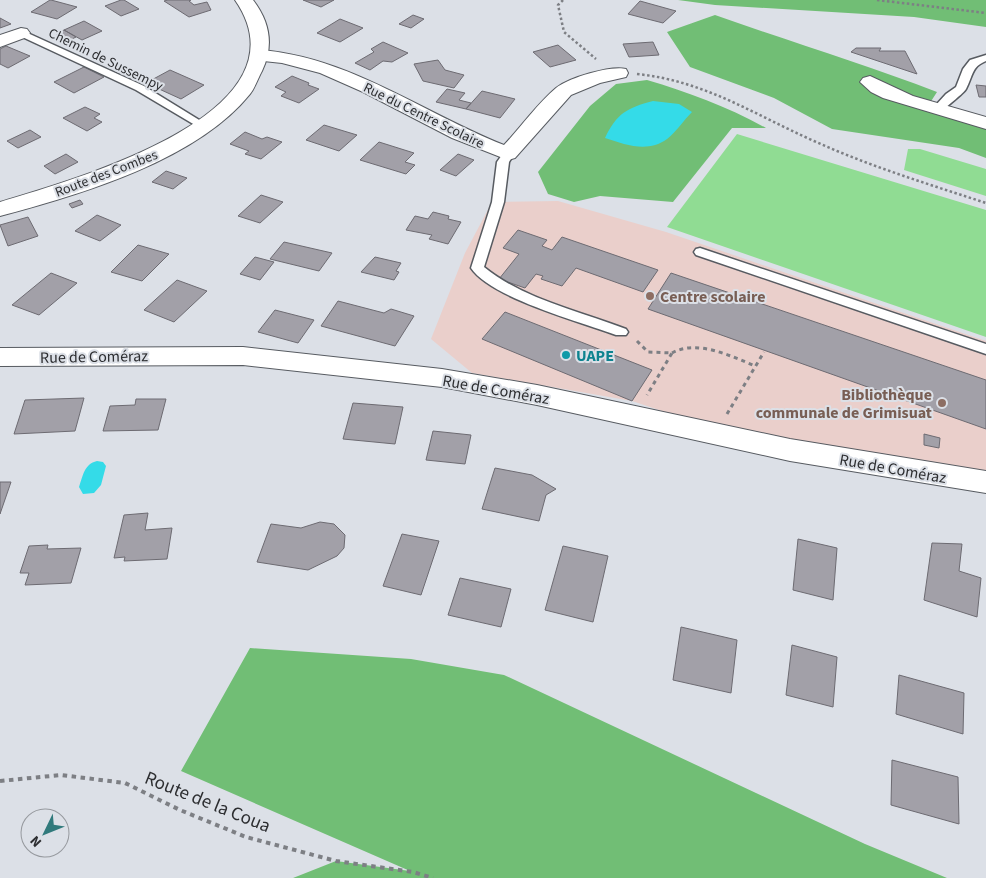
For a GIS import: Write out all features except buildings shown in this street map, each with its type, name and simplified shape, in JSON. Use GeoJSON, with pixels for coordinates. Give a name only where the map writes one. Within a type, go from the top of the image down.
{"type":"FeatureCollection","features":[{"type":"Feature","properties":{"kind":"street","name":"Route des Combes"},"geometry":{"type":"LineString","coordinates":[[0,209],[124,168],[167,149],[204,126],[222,112],[247,86],[260,56],[262,44],[258,24],[244,0]]}},
{"type":"Feature","properties":{"kind":"street"},"geometry":{"type":"LineString","coordinates":[[0,42],[21,33]]}},
{"type":"Feature","properties":{"kind":"street","name":"Rue du Centre Scolaire"},"geometry":{"type":"LineString","coordinates":[[260,56],[288,59],[344,77],[380,92],[454,132],[508,154]]}},
{"type":"Feature","properties":{"kind":"street"},"geometry":{"type":"LineString","coordinates":[[508,154],[564,91],[579,83],[614,74]]}},
{"type":"Feature","properties":{"kind":"street"},"geometry":{"type":"LineString","coordinates":[[870,82],[882,90],[986,123]]}},
{"type":"Feature","properties":{"kind":"street","name":"Rue de Coméraz"},"geometry":{"type":"LineString","coordinates":[[0,357],[219,355],[316,363],[463,381],[720,434],[975,478]]}},
{"type":"Feature","properties":{"kind":"lane","name":"Chemin de Sussempy"},"geometry":{"type":"LineString","coordinates":[[21,33],[140,88],[204,126]]}},
{"type":"Feature","properties":{"kind":"lane"},"geometry":{"type":"LineString","coordinates":[[939,108],[950,96],[961,89],[968,69],[974,62],[986,58]]}},
{"type":"Feature","properties":{"kind":"lane"},"geometry":{"type":"LineString","coordinates":[[508,154],[502,162],[498,202],[477,268],[484,276],[505,288],[627,335]]}},
{"type":"Feature","properties":{"kind":"lane"},"geometry":{"type":"LineString","coordinates":[[700,252],[986,349]]}},
{"type":"Feature","properties":{"kind":"path"},"geometry":{"type":"LineString","coordinates":[[563,0],[558,5],[564,32],[614,74],[672,77],[691,83],[816,141],[878,167],[986,203]]}},
{"type":"Feature","properties":{"kind":"path"},"geometry":{"type":"LineString","coordinates":[[877,0],[986,13]]}},
{"type":"Feature","properties":{"kind":"path"},"geometry":{"type":"LineString","coordinates":[[627,335],[648,352],[672,353]]}},
{"type":"Feature","properties":{"kind":"path"},"geometry":{"type":"LineString","coordinates":[[653,400],[646,397],[672,353],[677,349],[707,350],[755,366]]}},
{"type":"Feature","properties":{"kind":"path"},"geometry":{"type":"LineString","coordinates":[[720,434],[721,424],[764,352]]}},
{"type":"Feature","properties":{"kind":"path","name":"Route de la Coua"},"geometry":{"type":"LineString","coordinates":[[0,781],[61,775],[126,783],[180,810],[246,837],[336,862],[413,872],[433,878]]}},
{"type":"Feature","properties":{"kind":"shaded area","name":"Centre scolaire"},"geometry":{"type":"Polygon","coordinates":[[[558,201],[666,232],[986,341],[986,474],[894,460],[665,415],[662,411],[632,401],[472,373],[431,339],[465,253],[492,202],[558,201]]]}},
{"type":"Feature","properties":{"kind":"green space"},"geometry":{"type":"Polygon","coordinates":[[[678,0],[986,0],[986,27],[914,17],[715,5],[678,0]]]}},
{"type":"Feature","properties":{"kind":"green space"},"geometry":{"type":"Polygon","coordinates":[[[715,15],[937,92],[926,109],[986,129],[986,158],[959,148],[832,129],[774,98],[690,67],[667,32],[715,15]]]}},
{"type":"Feature","properties":{"kind":"green space"},"geometry":{"type":"Polygon","coordinates":[[[647,80],[708,101],[766,128],[732,128],[673,202],[600,196],[574,202],[548,194],[538,172],[590,106],[616,84],[647,80]]]}},
{"type":"Feature","properties":{"kind":"green space"},"geometry":{"type":"Polygon","coordinates":[[[737,134],[986,210],[986,337],[667,227],[737,134]]]}},
{"type":"Feature","properties":{"kind":"green space"},"geometry":{"type":"Polygon","coordinates":[[[908,149],[920,149],[986,169],[986,196],[904,170],[908,149]]]}},
{"type":"Feature","properties":{"kind":"green space"},"geometry":{"type":"Polygon","coordinates":[[[250,648],[411,659],[504,675],[865,844],[947,878],[293,878],[336,861],[410,871],[181,771],[250,648]]]}},
{"type":"Feature","properties":{"kind":"water"},"geometry":{"type":"Polygon","coordinates":[[[653,101],[679,104],[692,112],[667,139],[652,146],[629,145],[605,138],[614,123],[624,113],[636,106],[653,101]]]}},
{"type":"Feature","properties":{"kind":"water"},"geometry":{"type":"Polygon","coordinates":[[[97,461],[103,462],[106,466],[101,485],[94,493],[83,494],[79,487],[83,475],[89,465],[97,461]]]}},
{"type":"Feature","properties":{"kind":"place","name":"Centre scolaire"},"geometry":{"type":"Point","coordinates":[650,296]}},
{"type":"Feature","properties":{"kind":"place","name":"UAPE"},"geometry":{"type":"Point","coordinates":[566,355]}},
{"type":"Feature","properties":{"kind":"place","name":"Bibliothèque communale de Grimisuat"},"geometry":{"type":"Point","coordinates":[942,403]}}]}
